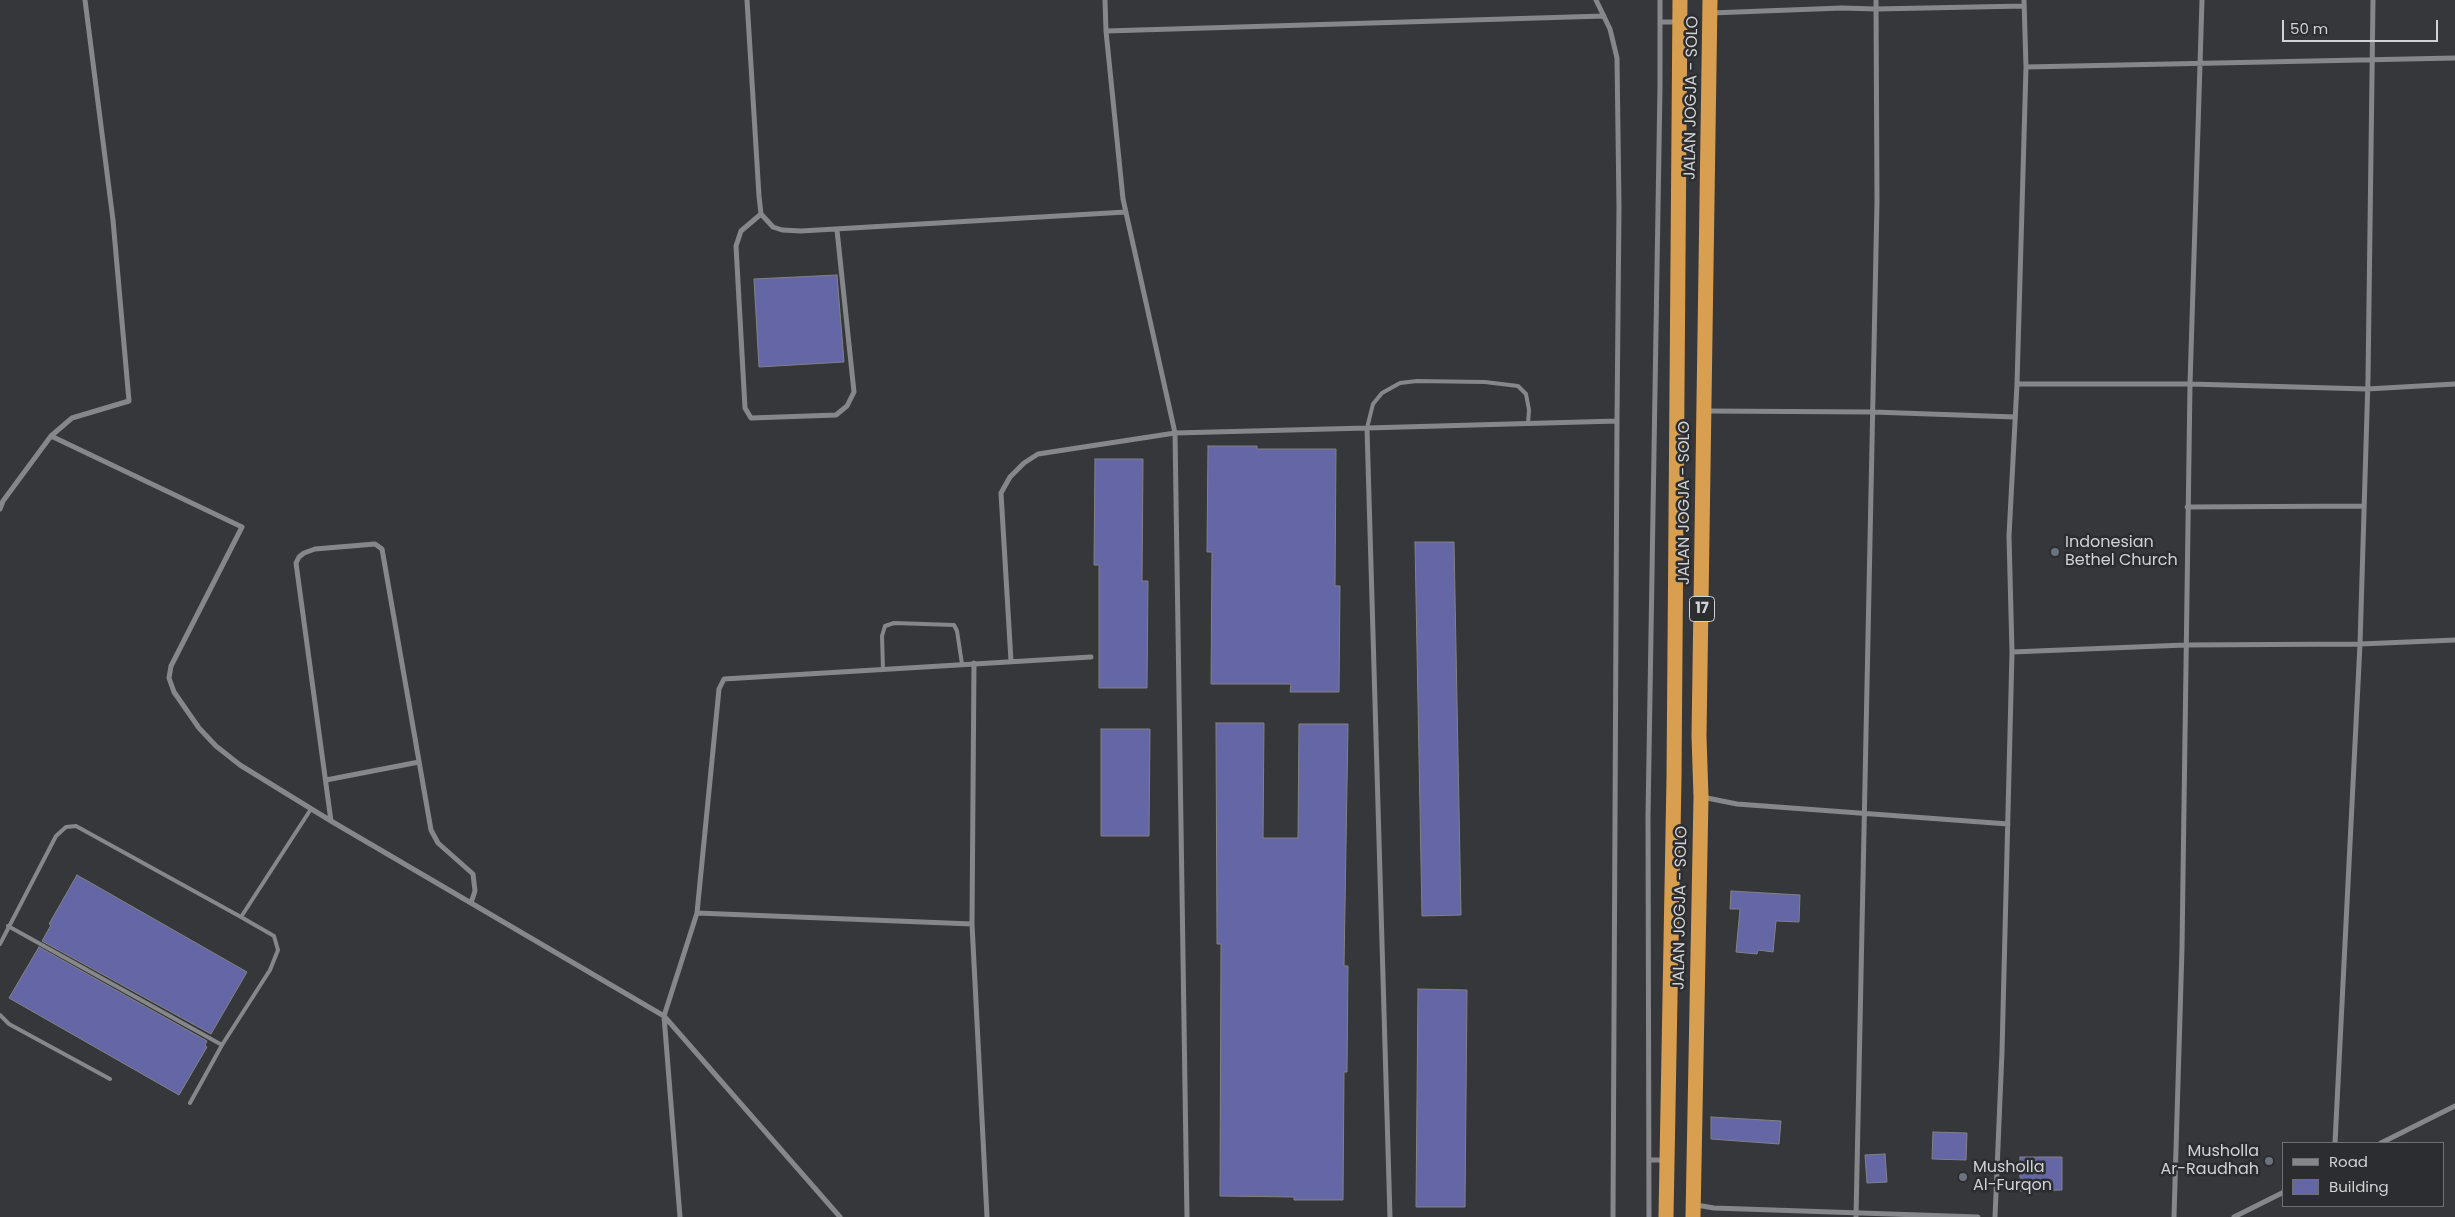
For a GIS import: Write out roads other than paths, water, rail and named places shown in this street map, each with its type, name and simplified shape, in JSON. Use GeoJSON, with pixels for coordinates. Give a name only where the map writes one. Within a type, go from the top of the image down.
{"type":"FeatureCollection","features":[{"type":"Feature","properties":{"kind":"highway","name":"JALAN JOGJA - SOLO"},"geometry":{"type":"LineString","coordinates":[[1666,1217],[1674,768],[1680,0]]}},
{"type":"Feature","properties":{"kind":"highway","name":"JALAN JOGJA - SOLO"},"geometry":{"type":"LineString","coordinates":[[1693,1211],[1701,797],[1699,736],[1704,530],[1703,411],[1711,7]]}},
{"type":"Feature","properties":{"kind":"street"},"geometry":{"type":"LineString","coordinates":[[0,509],[3,501],[51,436],[72,418],[129,401],[113,220],[85,0]]}},
{"type":"Feature","properties":{"kind":"street"},"geometry":{"type":"LineString","coordinates":[[747,0],[762,214],[773,227],[782,230],[837,230],[1126,212]]}},
{"type":"Feature","properties":{"kind":"street"},"geometry":{"type":"LineString","coordinates":[[1105,0],[1106,31],[1126,212],[1175,433],[1187,1217]]}},
{"type":"Feature","properties":{"kind":"street"},"geometry":{"type":"LineString","coordinates":[[1596,0],[1610,28],[1617,58],[1619,207],[1613,1217]]}},
{"type":"Feature","properties":{"kind":"street"},"geometry":{"type":"LineString","coordinates":[[1649,1217],[1648,816],[1660,0]]}},
{"type":"Feature","properties":{"kind":"street"},"geometry":{"type":"LineString","coordinates":[[1856,1215],[1877,202],[1876,0]]}},
{"type":"Feature","properties":{"kind":"street"},"geometry":{"type":"LineString","coordinates":[[2174,1217],[2182,948],[2187,507],[2202,0]]}},
{"type":"Feature","properties":{"kind":"street"},"geometry":{"type":"LineString","coordinates":[[2335,1142],[2360,644],[2374,0]]}},
{"type":"Feature","properties":{"kind":"street"},"geometry":{"type":"LineString","coordinates":[[1711,7],[1876,9],[2024,3],[2026,67],[2018,384],[2009,536],[2012,652],[2008,824],[2002,1052],[1995,1217]]}},
{"type":"Feature","properties":{"kind":"street"},"geometry":{"type":"LineString","coordinates":[[1106,31],[1604,16]]}},
{"type":"Feature","properties":{"kind":"street"},"geometry":{"type":"LineString","coordinates":[[1660,22],[1680,22]]}},
{"type":"Feature","properties":{"kind":"street"},"geometry":{"type":"LineString","coordinates":[[2026,67],[2455,58]]}},
{"type":"Feature","properties":{"kind":"street"},"geometry":{"type":"LineString","coordinates":[[762,214],[741,231],[736,246],[746,408],[751,418],[836,415],[847,406],[854,392],[837,230]]}},
{"type":"Feature","properties":{"kind":"street"},"geometry":{"type":"LineString","coordinates":[[2018,384],[2190,384],[2367,389],[2455,384]]}},
{"type":"Feature","properties":{"kind":"street"},"geometry":{"type":"LineString","coordinates":[[1703,411],[1873,412],[2015,417]]}},
{"type":"Feature","properties":{"kind":"street"},"geometry":{"type":"LineString","coordinates":[[1011,661],[1001,493],[1010,477],[1024,462],[1038,454],[1175,433],[1617,421]]}},
{"type":"Feature","properties":{"kind":"street"},"geometry":{"type":"LineString","coordinates":[[1366,428],[1390,1217]]}},
{"type":"Feature","properties":{"kind":"street"},"geometry":{"type":"LineString","coordinates":[[51,436],[242,527],[171,666],[169,678],[174,692],[199,728],[216,746],[240,765],[331,821],[664,1016],[840,1217]]}},
{"type":"Feature","properties":{"kind":"street"},"geometry":{"type":"LineString","coordinates":[[2187,507],[2364,506]]}},
{"type":"Feature","properties":{"kind":"street"},"geometry":{"type":"LineString","coordinates":[[331,821],[296,563],[298,556],[315,549],[375,544],[382,549],[434,838],[473,874],[474,891],[471,903]]}},
{"type":"Feature","properties":{"kind":"street"},"geometry":{"type":"LineString","coordinates":[[2012,652],[2185,645],[2360,644],[2455,640]]}},
{"type":"Feature","properties":{"kind":"street"},"geometry":{"type":"LineString","coordinates":[[680,1217],[664,1016],[697,913],[720,683],[728,678],[1092,656]]}},
{"type":"Feature","properties":{"kind":"street"},"geometry":{"type":"LineString","coordinates":[[974,663],[972,924],[987,1217]]}},
{"type":"Feature","properties":{"kind":"street"},"geometry":{"type":"LineString","coordinates":[[326,780],[419,762]]}},
{"type":"Feature","properties":{"kind":"street"},"geometry":{"type":"LineString","coordinates":[[1701,797],[1737,804],[2008,824]]}},
{"type":"Feature","properties":{"kind":"street"},"geometry":{"type":"LineString","coordinates":[[697,913],[972,924]]}},
{"type":"Feature","properties":{"kind":"street"},"geometry":{"type":"LineString","coordinates":[[2383,1142],[2455,1106]]}},
{"type":"Feature","properties":{"kind":"street"},"geometry":{"type":"LineString","coordinates":[[1650,1160],[1667,1160]]}},
{"type":"Feature","properties":{"kind":"street"},"geometry":{"type":"LineString","coordinates":[[2234,1217],[2282,1193]]}},
{"type":"Feature","properties":{"kind":"street"},"geometry":{"type":"LineString","coordinates":[[1693,1211],[1714,1208],[1856,1215],[1978,1217]]}},
{"type":"Feature","properties":{"kind":"lane"},"geometry":{"type":"LineString","coordinates":[[1366,428],[1373,404],[1382,393],[1400,383],[1417,381],[1485,382],[1518,386],[1526,394],[1529,410],[1528,424]]}},
{"type":"Feature","properties":{"kind":"lane"},"geometry":{"type":"LineString","coordinates":[[883,669],[882,636],[886,626],[894,623],[954,625],[957,631],[962,664]]}},
{"type":"Feature","properties":{"kind":"lane"},"geometry":{"type":"LineString","coordinates":[[242,917],[312,809]]}},
{"type":"Feature","properties":{"kind":"lane"},"geometry":{"type":"LineString","coordinates":[[0,944],[56,836],[66,827],[76,826],[274,936],[278,950],[270,970],[222,1045],[190,1103]]}},
{"type":"Feature","properties":{"kind":"lane"},"geometry":{"type":"LineString","coordinates":[[8,926],[222,1045]]}},
{"type":"Feature","properties":{"kind":"lane"},"geometry":{"type":"LineString","coordinates":[[0,1015],[10,1024],[110,1079]]}},
{"type":"Feature","properties":{"kind":"place","name":"Indonesian Bethel Church"},"geometry":{"type":"Point","coordinates":[2055,552]}},
{"type":"Feature","properties":{"kind":"place","name":"Musholla Ar-Raudhah"},"geometry":{"type":"Point","coordinates":[2269,1161]}},
{"type":"Feature","properties":{"kind":"place","name":"Musholla Al-Furqon"},"geometry":{"type":"Point","coordinates":[1963,1177]}}]}
